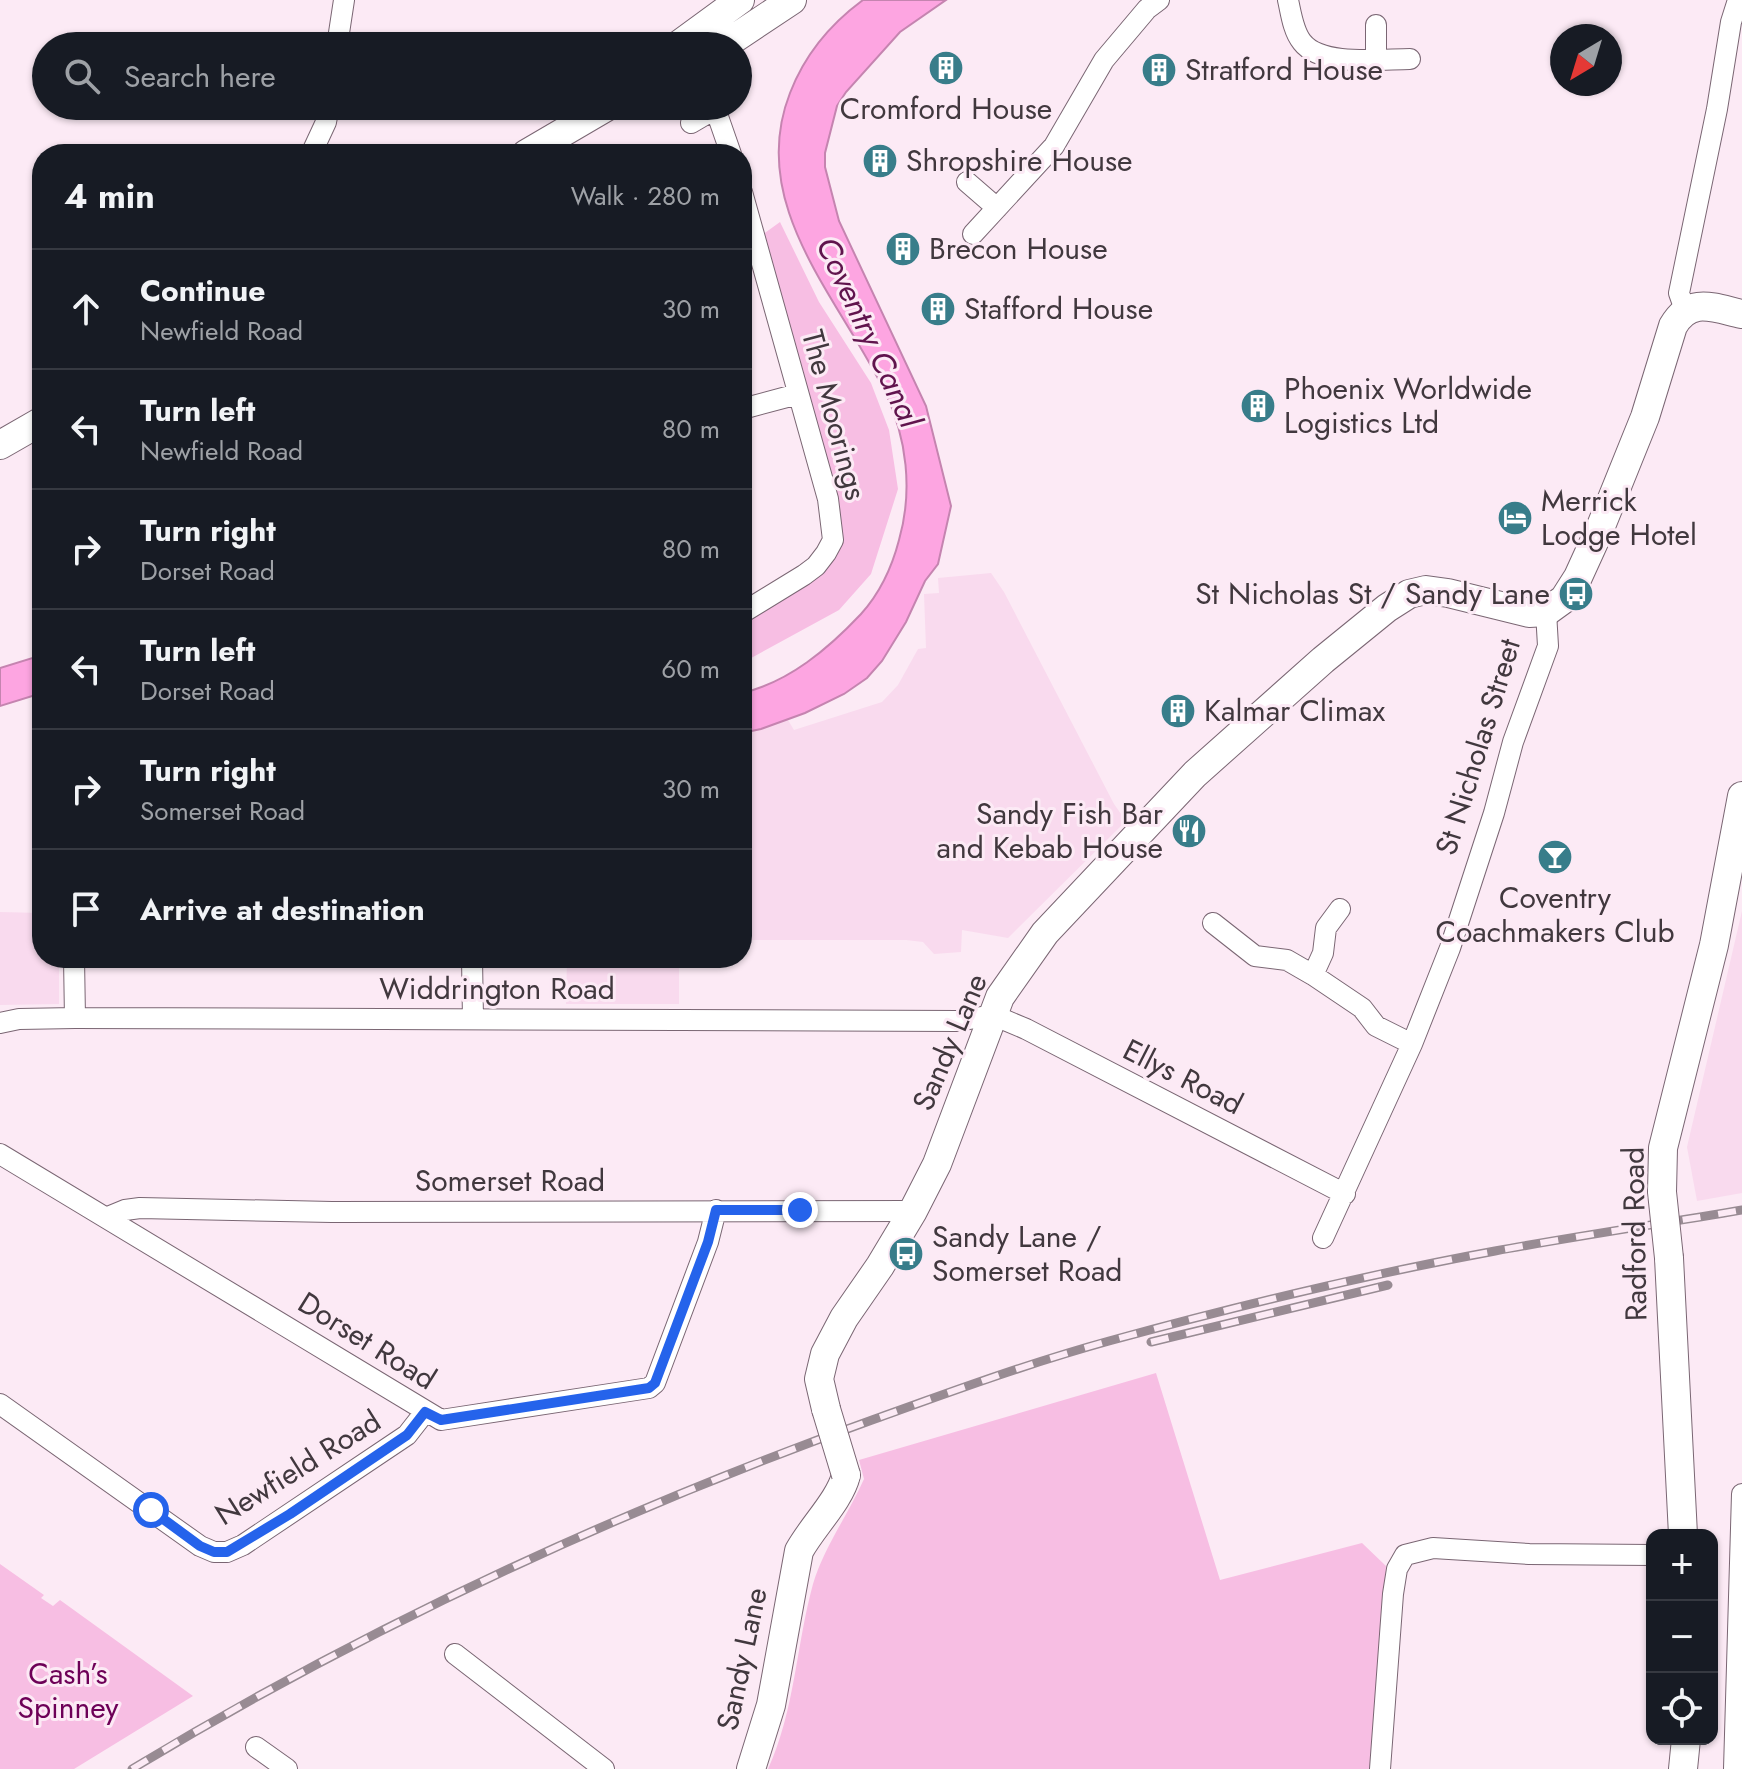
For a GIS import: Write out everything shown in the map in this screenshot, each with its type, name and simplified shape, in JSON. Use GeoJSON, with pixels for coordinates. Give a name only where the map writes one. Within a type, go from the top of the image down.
{"type":"FeatureCollection","features":[{"type":"Feature","properties":{"kind":"street"},"geometry":{"type":"LineString","coordinates":[[339,32],[344,0]]}},
{"type":"Feature","properties":{"kind":"street"},"geometry":{"type":"LineString","coordinates":[[696,32],[740,0]]}},
{"type":"Feature","properties":{"kind":"street"},"geometry":{"type":"LineString","coordinates":[[744,32],[792,0]]}},
{"type":"Feature","properties":{"kind":"street"},"geometry":{"type":"LineString","coordinates":[[973,234],[1054,146],[1104,60],[1147,9],[1159,0]]}},
{"type":"Feature","properties":{"kind":"street"},"geometry":{"type":"LineString","coordinates":[[1288,0],[1298,35],[1314,53],[1330,58],[1410,59]]}},
{"type":"Feature","properties":{"kind":"street","name":"St Nicholas Street"},"geometry":{"type":"LineString","coordinates":[[1323,1238],[1412,1044],[1450,948],[1494,813],[1513,742],[1548,646],[1546,612],[1564,599],[1578,577],[1645,417],[1673,326],[1685,310],[1679,293],[1717,109],[1731,22],[1738,0]]}},
{"type":"Feature","properties":{"kind":"street"},"geometry":{"type":"LineString","coordinates":[[1376,25],[1376,59]]}},
{"type":"Feature","properties":{"kind":"street"},"geometry":{"type":"LineString","coordinates":[[316,144],[326,120]]}},
{"type":"Feature","properties":{"kind":"street"},"geometry":{"type":"LineString","coordinates":[[543,144],[584,120]]}},
{"type":"Feature","properties":{"kind":"street"},"geometry":{"type":"LineString","coordinates":[[691,123],[696,120]]}},
{"type":"Feature","properties":{"kind":"street"},"geometry":{"type":"LineString","coordinates":[[722,120],[728,144]]}},
{"type":"Feature","properties":{"kind":"street"},"geometry":{"type":"LineString","coordinates":[[967,182],[997,208]]}},
{"type":"Feature","properties":{"kind":"street","name":"The Moorings"},"geometry":{"type":"LineString","coordinates":[[752,228],[828,499],[833,540],[816,566],[752,604]]}},
{"type":"Feature","properties":{"kind":"street"},"geometry":{"type":"LineString","coordinates":[[1685,310],[1704,306],[1742,314]]}},
{"type":"Feature","properties":{"kind":"street"},"geometry":{"type":"LineString","coordinates":[[752,406],[798,394]]}},
{"type":"Feature","properties":{"kind":"street"},"geometry":{"type":"LineString","coordinates":[[0,445],[32,427]]}},
{"type":"Feature","properties":{"kind":"street","name":"Sandy Lane"},"geometry":{"type":"LineString","coordinates":[[751,1769],[771,1705],[799,1551],[840,1492],[846,1475],[819,1379],[825,1354],[844,1318],[913,1211],[937,1164],[1000,997],[1045,933],[1195,774],[1323,660],[1387,608],[1409,594],[1426,590],[1529,613],[1546,612]]}},
{"type":"Feature","properties":{"kind":"street","name":"Radford Road"},"geometry":{"type":"LineString","coordinates":[[1683,1529],[1669,1258],[1662,1192],[1663,1148],[1714,945],[1742,796]]}},
{"type":"Feature","properties":{"kind":"street"},"geometry":{"type":"LineString","coordinates":[[1313,975],[1323,953],[1326,928],[1340,909]]}},
{"type":"Feature","properties":{"kind":"street"},"geometry":{"type":"LineString","coordinates":[[1213,923],[1255,956],[1287,960],[1313,975],[1362,1008],[1376,1026],[1412,1044]]}},
{"type":"Feature","properties":{"kind":"street"},"geometry":{"type":"LineString","coordinates":[[74,968],[75,1018]]}},
{"type":"Feature","properties":{"kind":"street"},"geometry":{"type":"LineString","coordinates":[[472,968],[473,1019]]}},
{"type":"Feature","properties":{"kind":"street","name":"Widdrington Road"},"geometry":{"type":"LineString","coordinates":[[0,1023],[19,1019],[75,1018],[958,1021],[993,1015]]}},
{"type":"Feature","properties":{"kind":"street","name":"Ellys Road"},"geometry":{"type":"LineString","coordinates":[[993,1015],[1345,1194]]}},
{"type":"Feature","properties":{"kind":"street","name":"Dorset Road"},"geometry":{"type":"LineString","coordinates":[[0,1154],[441,1420],[649,1388],[655,1383],[684,1307],[716,1210]]}},
{"type":"Feature","properties":{"kind":"street","name":"Somerset Road"},"geometry":{"type":"LineString","coordinates":[[108,1217],[140,1208],[332,1212],[913,1211]]}},
{"type":"Feature","properties":{"kind":"street","name":"Newfield Road"},"geometry":{"type":"LineString","coordinates":[[0,1404],[200,1546],[214,1552],[227,1552],[243,1545],[290,1514],[407,1435],[425,1412]]}},
{"type":"Feature","properties":{"kind":"street"},"geometry":{"type":"LineString","coordinates":[[1734,1769],[1742,1494]]}},
{"type":"Feature","properties":{"kind":"street"},"geometry":{"type":"LineString","coordinates":[[1380,1769],[1393,1594],[1397,1569],[1405,1555],[1433,1548],[1529,1554],[1646,1555]]}},
{"type":"Feature","properties":{"kind":"street"},"geometry":{"type":"LineString","coordinates":[[455,1654],[604,1769]]}},
{"type":"Feature","properties":{"kind":"street"},"geometry":{"type":"LineString","coordinates":[[1683,1769],[1685,1745]]}},
{"type":"Feature","properties":{"kind":"street"},"geometry":{"type":"LineString","coordinates":[[256,1747],[287,1769]]}},
{"type":"Feature","properties":{"kind":"shaded area"},"geometry":{"type":"Polygon","coordinates":[[[991,573],[1004,592],[1114,804],[1126,821],[1008,938],[962,930],[961,952],[934,954],[923,942],[906,940],[752,940],[752,730],[788,720],[794,730],[882,702],[898,685],[918,649],[926,648],[924,594],[939,593],[938,578],[991,573]]]}},
{"type":"Feature","properties":{"kind":"shaded area"},"geometry":{"type":"Polygon","coordinates":[[[1742,911],[1742,1193],[1697,1201],[1687,1147],[1742,911]]]}},
{"type":"Feature","properties":{"kind":"shaded area"},"geometry":{"type":"Polygon","coordinates":[[[0,912],[32,913],[32,968],[59,968],[59,1004],[0,1005],[0,912]]]}},
{"type":"Feature","properties":{"kind":"shaded area"},"geometry":{"type":"Polygon","coordinates":[[[567,968],[679,968],[679,1004],[566,1004],[567,968]]]}},
{"type":"Feature","properties":{"kind":"green space"},"geometry":{"type":"Polygon","coordinates":[[[780,222],[819,302],[871,383],[889,430],[898,489],[871,574],[839,610],[752,658],[752,611],[818,577],[838,543],[762,235],[780,222]]]}},
{"type":"Feature","properties":{"kind":"green space"},"geometry":{"type":"Polygon","coordinates":[[[1156,1373],[1220,1580],[1362,1543],[1386,1566],[1374,1769],[768,1769],[790,1701],[813,1584],[823,1557],[864,1479],[859,1460],[1156,1373]]]}},
{"type":"Feature","properties":{"kind":"green space","name":"Cash’s Spinney"},"geometry":{"type":"Polygon","coordinates":[[[0,1564],[44,1595],[41,1598],[53,1606],[60,1600],[193,1696],[74,1769],[0,1769],[0,1564]]]}},
{"type":"Feature","properties":{"kind":"water","name":"Coventry Canal"},"geometry":{"type":"Polygon","coordinates":[[[863,0],[946,0],[900,32],[846,92],[837,106],[825,153],[825,167],[839,221],[926,406],[951,506],[938,564],[925,581],[906,622],[882,661],[867,678],[844,694],[805,713],[752,731],[752,690],[776,681],[807,662],[835,640],[874,597],[896,550],[906,503],[906,465],[892,410],[866,357],[804,250],[789,212],[780,174],[780,134],[790,93],[819,41],[863,0]]]}},
{"type":"Feature","properties":{"kind":"water"},"geometry":{"type":"Polygon","coordinates":[[[32,658],[32,696],[0,706],[0,668],[32,658]]]}},
{"type":"Feature","properties":{"kind":"railway"},"geometry":{"type":"LineString","coordinates":[[132,1769],[310,1668],[493,1576],[681,1494],[960,1388],[1109,1341],[1349,1281],[1495,1251],[1742,1210]]}},
{"type":"Feature","properties":{"kind":"railway"},"geometry":{"type":"LineString","coordinates":[[1151,1342],[1388,1285]]}},
{"type":"Feature","properties":{"kind":"place","name":"Cromford House"},"geometry":{"type":"Point","coordinates":[946,68]}},
{"type":"Feature","properties":{"kind":"place","name":"Stratford House"},"geometry":{"type":"Point","coordinates":[1159,70]}},
{"type":"Feature","properties":{"kind":"place","name":"Shropshire House"},"geometry":{"type":"Point","coordinates":[880,161]}},
{"type":"Feature","properties":{"kind":"place","name":"Brecon House"},"geometry":{"type":"Point","coordinates":[903,249]}},
{"type":"Feature","properties":{"kind":"place","name":"Stafford House"},"geometry":{"type":"Point","coordinates":[938,309]}},
{"type":"Feature","properties":{"kind":"place","name":"Phoenix Worldwide Logistics Ltd"},"geometry":{"type":"Point","coordinates":[1258,406]}},
{"type":"Feature","properties":{"kind":"place","name":"Merrick Lodge Hotel"},"geometry":{"type":"Point","coordinates":[1515,518]}},
{"type":"Feature","properties":{"kind":"place","name":"St Nicholas St / Sandy Lane"},"geometry":{"type":"Point","coordinates":[1576,594]}},
{"type":"Feature","properties":{"kind":"place","name":"Kalmar Climax"},"geometry":{"type":"Point","coordinates":[1178,711]}},
{"type":"Feature","properties":{"kind":"place","name":"Sandy Fish Bar and Kebab House"},"geometry":{"type":"Point","coordinates":[1189,831]}},
{"type":"Feature","properties":{"kind":"place","name":"Coventry Coachmakers Club"},"geometry":{"type":"Point","coordinates":[1555,857]}},
{"type":"Feature","properties":{"kind":"place","name":"Sandy Lane / Somerset Road"},"geometry":{"type":"Point","coordinates":[906,1254]}},
{"type":"Feature","properties":{"kind":"route"},"geometry":{"type":"LineString","coordinates":[[151,1510],[200,1546],[214,1552],[227,1552],[243,1545],[407,1435],[425,1412],[441,1420],[649,1388],[655,1383],[684,1307],[708,1242],[716,1210],[800,1210]]}}]}
